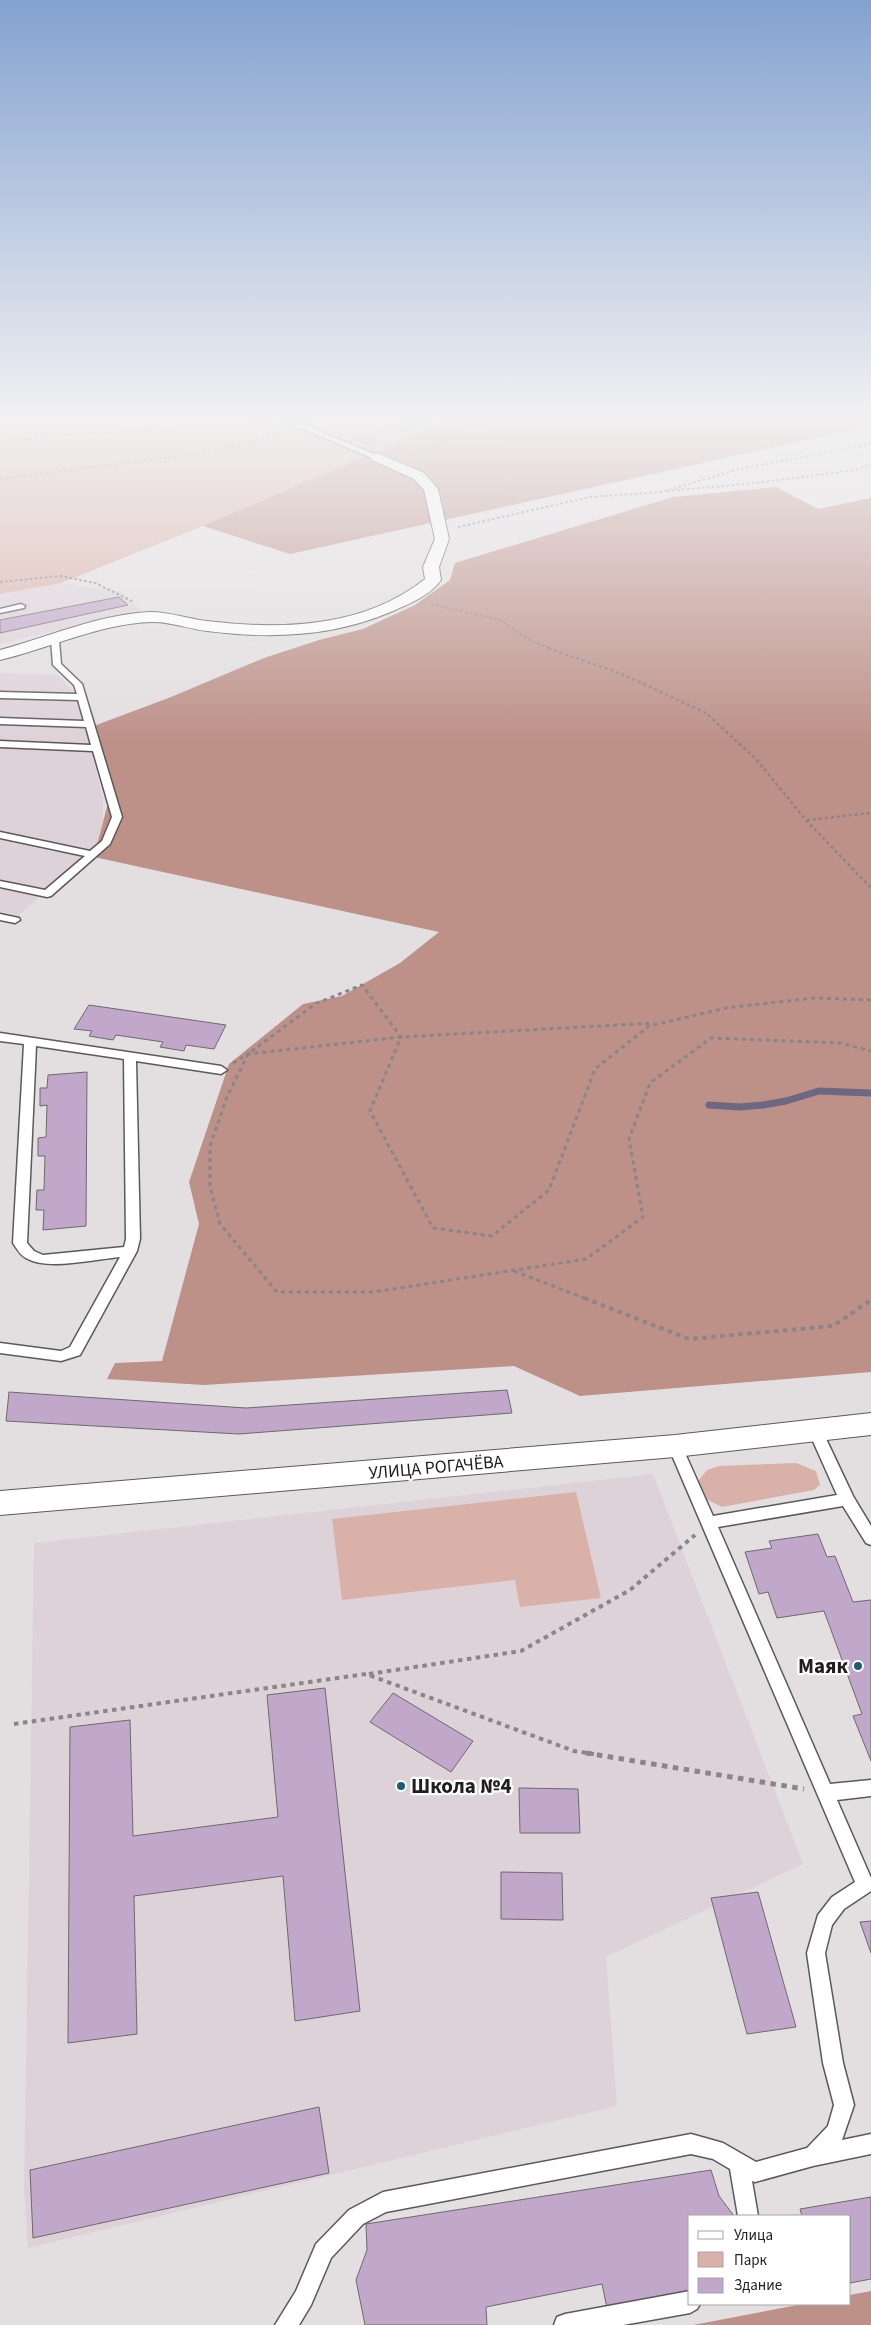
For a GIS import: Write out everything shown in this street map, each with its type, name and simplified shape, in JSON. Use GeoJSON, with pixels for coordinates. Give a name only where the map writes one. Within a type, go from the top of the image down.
{"type":"FeatureCollection","features":[{"type":"Feature","properties":{"kind":"street"},"geometry":{"type":"LineString","coordinates":[[0,655],[129,620],[151,617],[166,618],[204,626],[281,632],[304,631],[337,625],[398,603],[433,580],[431,567],[441,544],[439,526]]}},
{"type":"Feature","properties":{"kind":"street","name":"УЛИЦА РОГАЧЁВА"},"geometry":{"type":"LineString","coordinates":[[0,1503],[675,1446],[871,1424]]}},
{"type":"Feature","properties":{"kind":"lane"},"geometry":{"type":"LineString","coordinates":[[0,611],[20,606]]}},
{"type":"Feature","properties":{"kind":"lane"},"geometry":{"type":"LineString","coordinates":[[0,884],[46,894],[106,842],[117,817],[88,724],[78,684],[57,665],[55,640]]}},
{"type":"Feature","properties":{"kind":"lane"},"geometry":{"type":"LineString","coordinates":[[0,695],[81,697]]}},
{"type":"Feature","properties":{"kind":"lane"},"geometry":{"type":"LineString","coordinates":[[0,721],[88,724]]}},
{"type":"Feature","properties":{"kind":"lane"},"geometry":{"type":"LineString","coordinates":[[0,744],[96,748]]}},
{"type":"Feature","properties":{"kind":"lane"},"geometry":{"type":"LineString","coordinates":[[0,835],[92,854]]}},
{"type":"Feature","properties":{"kind":"lane"},"geometry":{"type":"LineString","coordinates":[[0,917],[15,920]]}},
{"type":"Feature","properties":{"kind":"lane"},"geometry":{"type":"LineString","coordinates":[[0,1037],[221,1070]]}},
{"type":"Feature","properties":{"kind":"lane"},"geometry":{"type":"LineString","coordinates":[[30,1042],[20,1244],[22,1249],[31,1256],[43,1260],[130,1251]]}},
{"type":"Feature","properties":{"kind":"lane"},"geometry":{"type":"LineString","coordinates":[[0,1348],[61,1356],[75,1351],[130,1251],[133,1239],[130,1056]]}},
{"type":"Feature","properties":{"kind":"lane"},"geometry":{"type":"LineString","coordinates":[[815,1430],[847,1499],[871,1539]]}},
{"type":"Feature","properties":{"kind":"lane"},"geometry":{"type":"LineString","coordinates":[[675,1446],[825,1793],[868,1885],[838,1903],[824,1921],[816,1953],[834,2063],[844,2105],[836,2132],[813,2156]]}},
{"type":"Feature","properties":{"kind":"lane"},"geometry":{"type":"LineString","coordinates":[[708,1523],[847,1499]]}},
{"type":"Feature","properties":{"kind":"lane"},"geometry":{"type":"LineString","coordinates":[[825,1793],[871,1788]]}},
{"type":"Feature","properties":{"kind":"lane"},"geometry":{"type":"LineString","coordinates":[[286,2325],[304,2298],[322,2252],[356,2217],[383,2202],[691,2144],[716,2150],[755,2172],[813,2156],[871,2144]]}},
{"type":"Feature","properties":{"kind":"lane"},"geometry":{"type":"LineString","coordinates":[[739,2163],[748,2215]]}},
{"type":"Feature","properties":{"kind":"lane"},"geometry":{"type":"LineString","coordinates":[[566,2325],[688,2302]]}},
{"type":"Feature","properties":{"kind":"path"},"geometry":{"type":"LineString","coordinates":[[440,531],[460,526]]}},
{"type":"Feature","properties":{"kind":"path"},"geometry":{"type":"LineString","coordinates":[[0,582],[61,576],[86,581],[95,583],[166,618]]}},
{"type":"Feature","properties":{"kind":"path"},"geometry":{"type":"LineString","coordinates":[[398,603],[438,604],[500,620],[533,642],[622,674],[706,713],[756,759],[806,820],[871,888]]}},
{"type":"Feature","properties":{"kind":"path"},"geometry":{"type":"LineString","coordinates":[[806,820],[871,813]]}},
{"type":"Feature","properties":{"kind":"path"},"geometry":{"type":"LineString","coordinates":[[221,1070],[248,1054],[315,1004],[362,985],[401,1037]]}},
{"type":"Feature","properties":{"kind":"path"},"geometry":{"type":"LineString","coordinates":[[401,1037],[370,1111],[433,1228],[492,1236],[549,1190],[595,1069],[649,1026],[726,1008],[813,998],[871,1000]]}},
{"type":"Feature","properties":{"kind":"path"},"geometry":{"type":"LineString","coordinates":[[248,1054],[401,1037],[664,1022]]}},
{"type":"Feature","properties":{"kind":"path"},"geometry":{"type":"LineString","coordinates":[[248,1054],[227,1097],[210,1146],[210,1186],[220,1224],[277,1292],[374,1292],[586,1259],[643,1217],[629,1139],[650,1082],[711,1038],[840,1043],[871,1050]]}},
{"type":"Feature","properties":{"kind":"path"},"geometry":{"type":"LineString","coordinates":[[513,1270],[689,1340],[833,1326],[871,1300]]}},
{"type":"Feature","properties":{"kind":"path"},"geometry":{"type":"LineString","coordinates":[[14,1724],[521,1651],[630,1590],[708,1523]]}},
{"type":"Feature","properties":{"kind":"path"},"geometry":{"type":"LineString","coordinates":[[366,1674],[574,1751],[825,1793]]}},
{"type":"Feature","properties":{"kind":"shaded area"},"geometry":{"type":"Polygon","coordinates":[[[205,526],[415,526],[290,554],[205,526]]]}},
{"type":"Feature","properties":{"kind":"shaded area"},"geometry":{"type":"Polygon","coordinates":[[[576,526],[871,526],[871,1372],[580,1396],[514,1366],[204,1385],[107,1379],[115,1363],[162,1361],[199,1224],[189,1182],[229,1064],[303,1004],[342,996],[400,963],[439,932],[94,857],[110,795],[105,759],[91,727],[171,697],[264,658],[319,640],[363,629],[415,605],[450,580],[455,563],[576,526]]]}},
{"type":"Feature","properties":{"kind":"shaded area"},"geometry":{"type":"Polygon","coordinates":[[[50,582],[119,591],[141,610],[0,644],[0,591],[50,582]]]}},
{"type":"Feature","properties":{"kind":"shaded area"},"geometry":{"type":"Polygon","coordinates":[[[0,673],[59,675],[78,698],[103,798],[102,840],[18,916],[0,912],[0,673]]]}},
{"type":"Feature","properties":{"kind":"shaded area","name":"Школа №4"},"geometry":{"type":"Polygon","coordinates":[[[653,1474],[803,1864],[606,1957],[617,2106],[28,2248],[24,2189],[34,1543],[653,1474]]]}},
{"type":"Feature","properties":{"kind":"shaded area"},"geometry":{"type":"Polygon","coordinates":[[[871,2291],[871,2325],[693,2325],[798,2305],[851,2305],[851,2295],[871,2291]]]}},
{"type":"Feature","properties":{"kind":"green space"},"geometry":{"type":"Polygon","coordinates":[[[0,526],[202,526],[61,583],[0,594],[0,526]]]}},
{"type":"Feature","properties":{"kind":"green space"},"geometry":{"type":"Polygon","coordinates":[[[796,1463],[816,1471],[820,1485],[814,1490],[722,1507],[706,1499],[698,1481],[707,1470],[719,1466],[796,1463]]]}},
{"type":"Feature","properties":{"kind":"green space"},"geometry":{"type":"Polygon","coordinates":[[[576,1492],[601,1598],[520,1607],[515,1580],[342,1600],[332,1519],[576,1492]]]}},
{"type":"Feature","properties":{"kind":"building"},"geometry":{"type":"Polygon","coordinates":[[[119,597],[128,605],[0,633],[0,620],[119,597]]]}},
{"type":"Feature","properties":{"kind":"building"},"geometry":{"type":"Polygon","coordinates":[[[89,1005],[226,1025],[214,1049],[186,1045],[184,1051],[160,1047],[163,1042],[116,1035],[113,1040],[89,1036],[92,1031],[74,1029],[89,1005]]]}},
{"type":"Feature","properties":{"kind":"building"},"geometry":{"type":"Polygon","coordinates":[[[87,1072],[86,1226],[43,1230],[44,1210],[36,1210],[37,1190],[44,1190],[45,1156],[38,1156],[38,1138],[46,1137],[47,1105],[40,1106],[40,1088],[47,1088],[48,1075],[87,1072]]]}},
{"type":"Feature","properties":{"kind":"building"},"geometry":{"type":"Polygon","coordinates":[[[507,1390],[512,1413],[239,1434],[6,1421],[9,1392],[246,1408],[507,1390]]]}},
{"type":"Feature","properties":{"kind":"building","name":"Маяк"},"geometry":{"type":"Polygon","coordinates":[[[818,1534],[827,1557],[835,1556],[853,1602],[871,1600],[871,1761],[853,1716],[862,1714],[824,1611],[777,1618],[768,1592],[759,1594],[745,1552],[772,1548],[769,1541],[818,1534]]]}},
{"type":"Feature","properties":{"kind":"building"},"geometry":{"type":"Polygon","coordinates":[[[325,1688],[360,2011],[295,2021],[283,1876],[134,1896],[137,2034],[68,2043],[70,1727],[130,1720],[133,1836],[278,1817],[267,1695],[325,1688]]]}},
{"type":"Feature","properties":{"kind":"building"},"geometry":{"type":"Polygon","coordinates":[[[393,1693],[473,1741],[451,1772],[370,1722],[393,1693]]]}},
{"type":"Feature","properties":{"kind":"building"},"geometry":{"type":"Polygon","coordinates":[[[519,1788],[578,1789],[580,1833],[520,1833],[519,1788]]]}},
{"type":"Feature","properties":{"kind":"building"},"geometry":{"type":"Polygon","coordinates":[[[501,1872],[562,1873],[563,1920],[501,1919],[501,1872]]]}},
{"type":"Feature","properties":{"kind":"building"},"geometry":{"type":"Polygon","coordinates":[[[758,1892],[796,2027],[747,2034],[711,1898],[758,1892]]]}},
{"type":"Feature","properties":{"kind":"building"},"geometry":{"type":"Polygon","coordinates":[[[871,1921],[871,1953],[860,1922],[871,1921]]]}},
{"type":"Feature","properties":{"kind":"building"},"geometry":{"type":"Polygon","coordinates":[[[319,2107],[329,2173],[33,2238],[30,2170],[319,2107]]]}},
{"type":"Feature","properties":{"kind":"building"},"geometry":{"type":"Polygon","coordinates":[[[711,2170],[719,2196],[733,2215],[688,2215],[688,2293],[607,2308],[602,2284],[486,2307],[487,2325],[365,2325],[356,2280],[367,2250],[366,2224],[711,2170]]]}},
{"type":"Feature","properties":{"kind":"building"},"geometry":{"type":"Polygon","coordinates":[[[871,2197],[871,2279],[851,2283],[851,2215],[802,2215],[800,2209],[871,2197]]]}},
{"type":"Feature","properties":{"kind":"waterway"},"geometry":{"type":"LineString","coordinates":[[709,1105],[740,1107],[763,1105],[786,1101],[819,1091],[871,1093]]}},
{"type":"Feature","properties":{"kind":"place","name":"Маяк"},"geometry":{"type":"Point","coordinates":[858,1666]}},
{"type":"Feature","properties":{"kind":"place","name":"Школа №4"},"geometry":{"type":"Point","coordinates":[401,1786]}}]}
